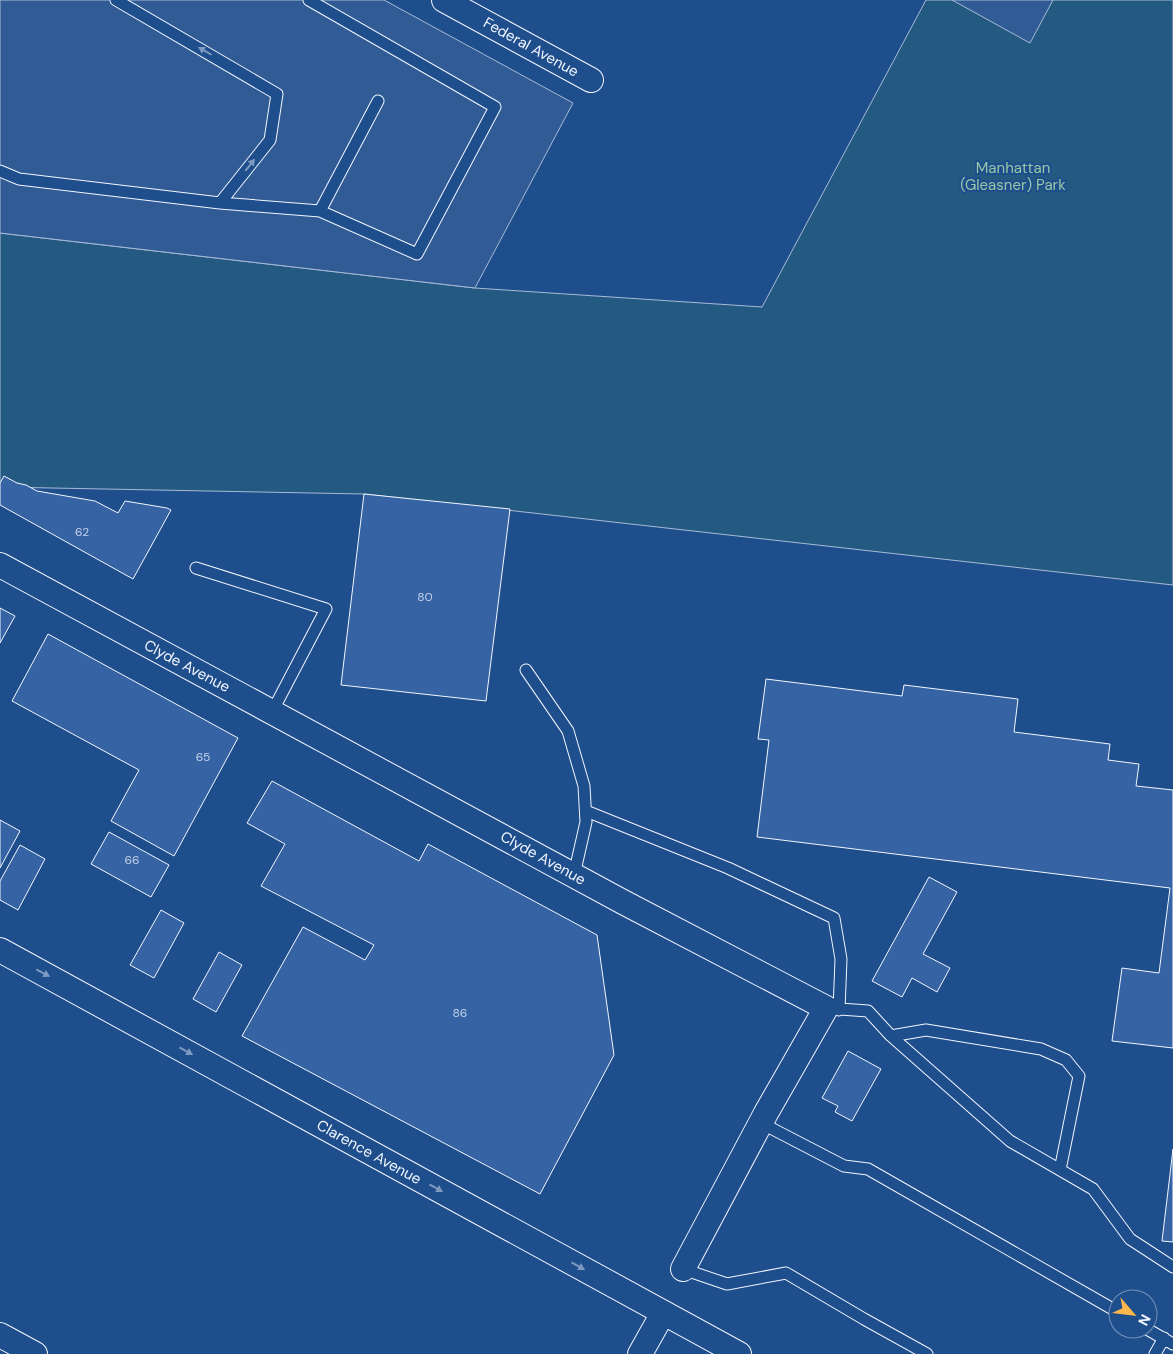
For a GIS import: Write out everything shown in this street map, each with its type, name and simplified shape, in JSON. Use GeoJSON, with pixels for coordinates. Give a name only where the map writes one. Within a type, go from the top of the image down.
{"type":"FeatureCollection","features":[{"type":"Feature","properties":{"kind":"street","name":"Federal Avenue"},"geometry":{"type":"LineString","coordinates":[[444,0],[591,80]]}},
{"type":"Feature","properties":{"kind":"street","name":"Clyde Avenue"},"geometry":{"type":"LineString","coordinates":[[0,565],[574,875],[832,1009]]}},
{"type":"Feature","properties":{"kind":"street","name":"Clarence Avenue"},"geometry":{"type":"LineString","coordinates":[[0,950],[739,1354]]}},
{"type":"Feature","properties":{"kind":"street"},"geometry":{"type":"LineString","coordinates":[[683,1269],[761,1123],[832,1009]]}},
{"type":"Feature","properties":{"kind":"street"},"geometry":{"type":"LineString","coordinates":[[640,1354],[663,1313]]}},
{"type":"Feature","properties":{"kind":"street"},"geometry":{"type":"LineString","coordinates":[[0,1335],[35,1354]]}},
{"type":"Feature","properties":{"kind":"lane"},"geometry":{"type":"LineString","coordinates":[[116,0],[277,94],[270,140],[220,204]]}},
{"type":"Feature","properties":{"kind":"lane"},"geometry":{"type":"LineString","coordinates":[[0,171],[19,179],[220,204],[320,212],[417,254],[495,107],[309,0]]}},
{"type":"Feature","properties":{"kind":"lane"},"geometry":{"type":"LineString","coordinates":[[320,212],[378,101]]}},
{"type":"Feature","properties":{"kind":"lane"},"geometry":{"type":"LineString","coordinates":[[196,568],[326,608],[272,712]]}},
{"type":"Feature","properties":{"kind":"lane"},"geometry":{"type":"LineString","coordinates":[[526,670],[568,731],[584,786],[586,822],[574,875]]}},
{"type":"Feature","properties":{"kind":"lane"},"geometry":{"type":"LineString","coordinates":[[586,811],[728,868],[834,918],[842,959],[832,1009],[868,1011],[891,1036],[1010,1141],[1093,1189],[1130,1239],[1173,1267]]}},
{"type":"Feature","properties":{"kind":"lane"},"geometry":{"type":"LineString","coordinates":[[891,1036],[926,1030],[1041,1049],[1066,1060],[1079,1076],[1060,1170]]}},
{"type":"Feature","properties":{"kind":"lane"},"geometry":{"type":"LineString","coordinates":[[761,1123],[844,1166],[868,1169],[1108,1306]]}},
{"type":"Feature","properties":{"kind":"lane"},"geometry":{"type":"LineString","coordinates":[[683,1269],[727,1284],[786,1273],[927,1354]]}},
{"type":"Feature","properties":{"kind":"lane"},"geometry":{"type":"LineString","coordinates":[[1155,1354],[1168,1341]]}},
{"type":"Feature","properties":{"kind":"green space","name":"Manhattan (Gleasner) Park"},"geometry":{"type":"Polygon","coordinates":[[[926,0],[1173,0],[1173,585],[364,494],[0,487],[0,233],[475,288],[762,307],[926,0]]]}},
{"type":"Feature","properties":{"kind":"shaded area"},"geometry":{"type":"Polygon","coordinates":[[[0,0],[384,0],[573,103],[475,288],[0,233],[0,0]]]}},
{"type":"Feature","properties":{"kind":"shaded area"},"geometry":{"type":"Polygon","coordinates":[[[952,0],[1053,0],[1030,43],[952,0]]]}},
{"type":"Feature","properties":{"kind":"building"},"geometry":{"type":"Polygon","coordinates":[[[4,476],[37,491],[95,501],[118,513],[125,501],[171,510],[133,579],[0,505],[0,483],[4,476]]]}},
{"type":"Feature","properties":{"kind":"building"},"geometry":{"type":"Polygon","coordinates":[[[364,494],[510,509],[486,701],[341,685],[364,494]]]}},
{"type":"Feature","properties":{"kind":"building"},"geometry":{"type":"Polygon","coordinates":[[[0,608],[15,616],[0,643],[0,608]]]}},
{"type":"Feature","properties":{"kind":"building"},"geometry":{"type":"Polygon","coordinates":[[[48,634],[238,738],[174,856],[111,821],[139,770],[12,701],[48,634]]]}},
{"type":"Feature","properties":{"kind":"building"},"geometry":{"type":"Polygon","coordinates":[[[766,679],[902,696],[904,685],[1018,699],[1014,732],[1110,744],[1108,760],[1139,764],[1136,786],[1173,790],[1173,1048],[1112,1041],[1122,968],[1159,973],[1170,888],[757,837],[769,740],[758,739],[766,679]]]}},
{"type":"Feature","properties":{"kind":"building"},"geometry":{"type":"Polygon","coordinates":[[[272,781],[419,861],[428,844],[597,935],[614,1055],[540,1194],[242,1036],[303,927],[365,960],[374,945],[261,886],[285,844],[247,823],[272,781]]]}},
{"type":"Feature","properties":{"kind":"building"},"geometry":{"type":"Polygon","coordinates":[[[0,820],[20,831],[0,868],[0,820]]]}},
{"type":"Feature","properties":{"kind":"building"},"geometry":{"type":"Polygon","coordinates":[[[109,832],[169,865],[151,897],[91,864],[109,832]]]}},
{"type":"Feature","properties":{"kind":"building"},"geometry":{"type":"Polygon","coordinates":[[[20,845],[45,859],[18,910],[0,900],[0,881],[20,845]]]}},
{"type":"Feature","properties":{"kind":"building"},"geometry":{"type":"Polygon","coordinates":[[[929,877],[957,892],[923,954],[950,968],[937,992],[912,978],[902,997],[872,981],[929,877]]]}},
{"type":"Feature","properties":{"kind":"building"},"geometry":{"type":"Polygon","coordinates":[[[161,910],[184,923],[154,978],[130,965],[161,910]]]}},
{"type":"Feature","properties":{"kind":"building"},"geometry":{"type":"Polygon","coordinates":[[[219,952],[242,965],[216,1012],[193,999],[219,952]]]}},
{"type":"Feature","properties":{"kind":"building"},"geometry":{"type":"Polygon","coordinates":[[[848,1051],[881,1069],[852,1121],[835,1112],[838,1106],[822,1098],[848,1051]]]}},
{"type":"Feature","properties":{"kind":"building"},"geometry":{"type":"Polygon","coordinates":[[[1173,1149],[1173,1242],[1162,1241],[1173,1149]]]}}]}
